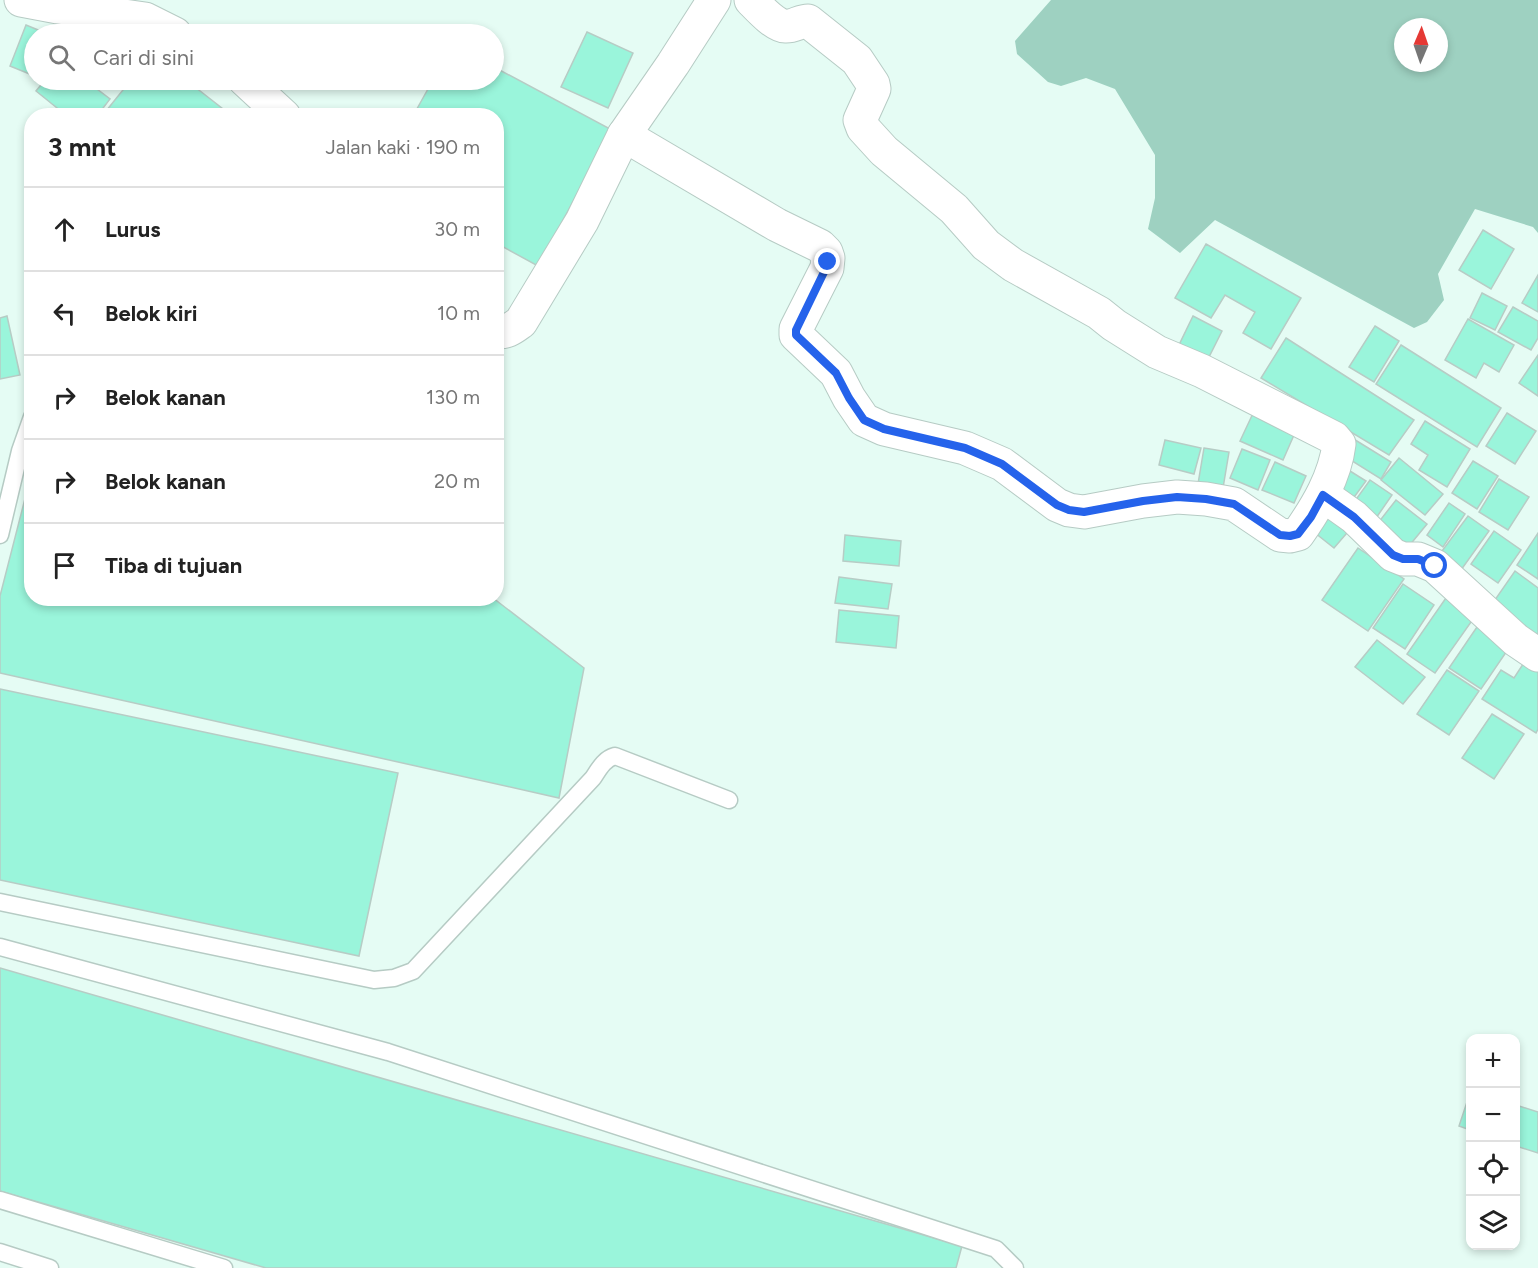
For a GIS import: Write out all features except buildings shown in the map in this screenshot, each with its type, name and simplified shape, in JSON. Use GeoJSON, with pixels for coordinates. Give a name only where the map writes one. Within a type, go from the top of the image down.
{"type":"FeatureCollection","features":[{"type":"Feature","properties":{"kind":"street"},"geometry":{"type":"LineString","coordinates":[[21,0],[145,19],[155,24]]}},
{"type":"Feature","properties":{"kind":"street"},"geometry":{"type":"LineString","coordinates":[[504,331],[521,322],[582,221],[624,135],[714,0]]}},
{"type":"Feature","properties":{"kind":"street"},"geometry":{"type":"LineString","coordinates":[[624,135],[777,225],[820,246],[826,252],[828,262],[826,268],[796,330],[796,335],[836,373],[864,420],[884,429],[965,448],[993,460],[1002,464],[1057,505],[1069,510],[1084,512],[1177,497],[1206,499],[1234,504],[1280,535],[1298,534],[1323,495],[1338,455],[1339,444],[1334,438],[1202,371],[1157,352],[1099,313],[1013,265],[986,245],[954,209],[884,151],[862,128],[860,120],[874,88],[857,60],[808,21],[786,26],[778,24],[751,0]]}},
{"type":"Feature","properties":{"kind":"street"},"geometry":{"type":"LineString","coordinates":[[256,90],[275,108]]}},
{"type":"Feature","properties":{"kind":"street"},"geometry":{"type":"LineString","coordinates":[[1323,495],[1354,517],[1393,555],[1403,559],[1418,559],[1435,566],[1516,640],[1538,655]]}},
{"type":"Feature","properties":{"kind":"lane"},"geometry":{"type":"LineString","coordinates":[[0,535],[24,440]]}},
{"type":"Feature","properties":{"kind":"lane"},"geometry":{"type":"LineString","coordinates":[[0,902],[374,980],[394,978],[413,971],[593,778],[603,763],[612,757],[615,756],[729,800]]}},
{"type":"Feature","properties":{"kind":"lane"},"geometry":{"type":"LineString","coordinates":[[0,947],[388,1052],[996,1249],[1015,1268]]}},
{"type":"Feature","properties":{"kind":"lane"},"geometry":{"type":"LineString","coordinates":[[0,1200],[224,1268]]}},
{"type":"Feature","properties":{"kind":"lane"},"geometry":{"type":"LineString","coordinates":[[0,1252],[50,1268]]}},
{"type":"Feature","properties":{"kind":"green space"},"geometry":{"type":"Polygon","coordinates":[[[1051,0],[1538,0],[1538,233],[1533,227],[1475,209],[1438,274],[1444,300],[1427,322],[1414,328],[1215,220],[1180,253],[1148,229],[1155,198],[1155,155],[1115,89],[1086,78],[1061,86],[1048,82],[1017,54],[1015,41],[1051,0]]]}},
{"type":"Feature","properties":{"kind":"route"},"geometry":{"type":"LineString","coordinates":[[828,262],[796,330],[796,335],[836,373],[864,420],[884,429],[965,448],[1002,464],[1057,505],[1069,510],[1084,512],[1177,497],[1206,499],[1234,504],[1280,535],[1290,536],[1298,534],[1323,495],[1354,517],[1393,555],[1403,559],[1418,559],[1435,566]]}}]}
